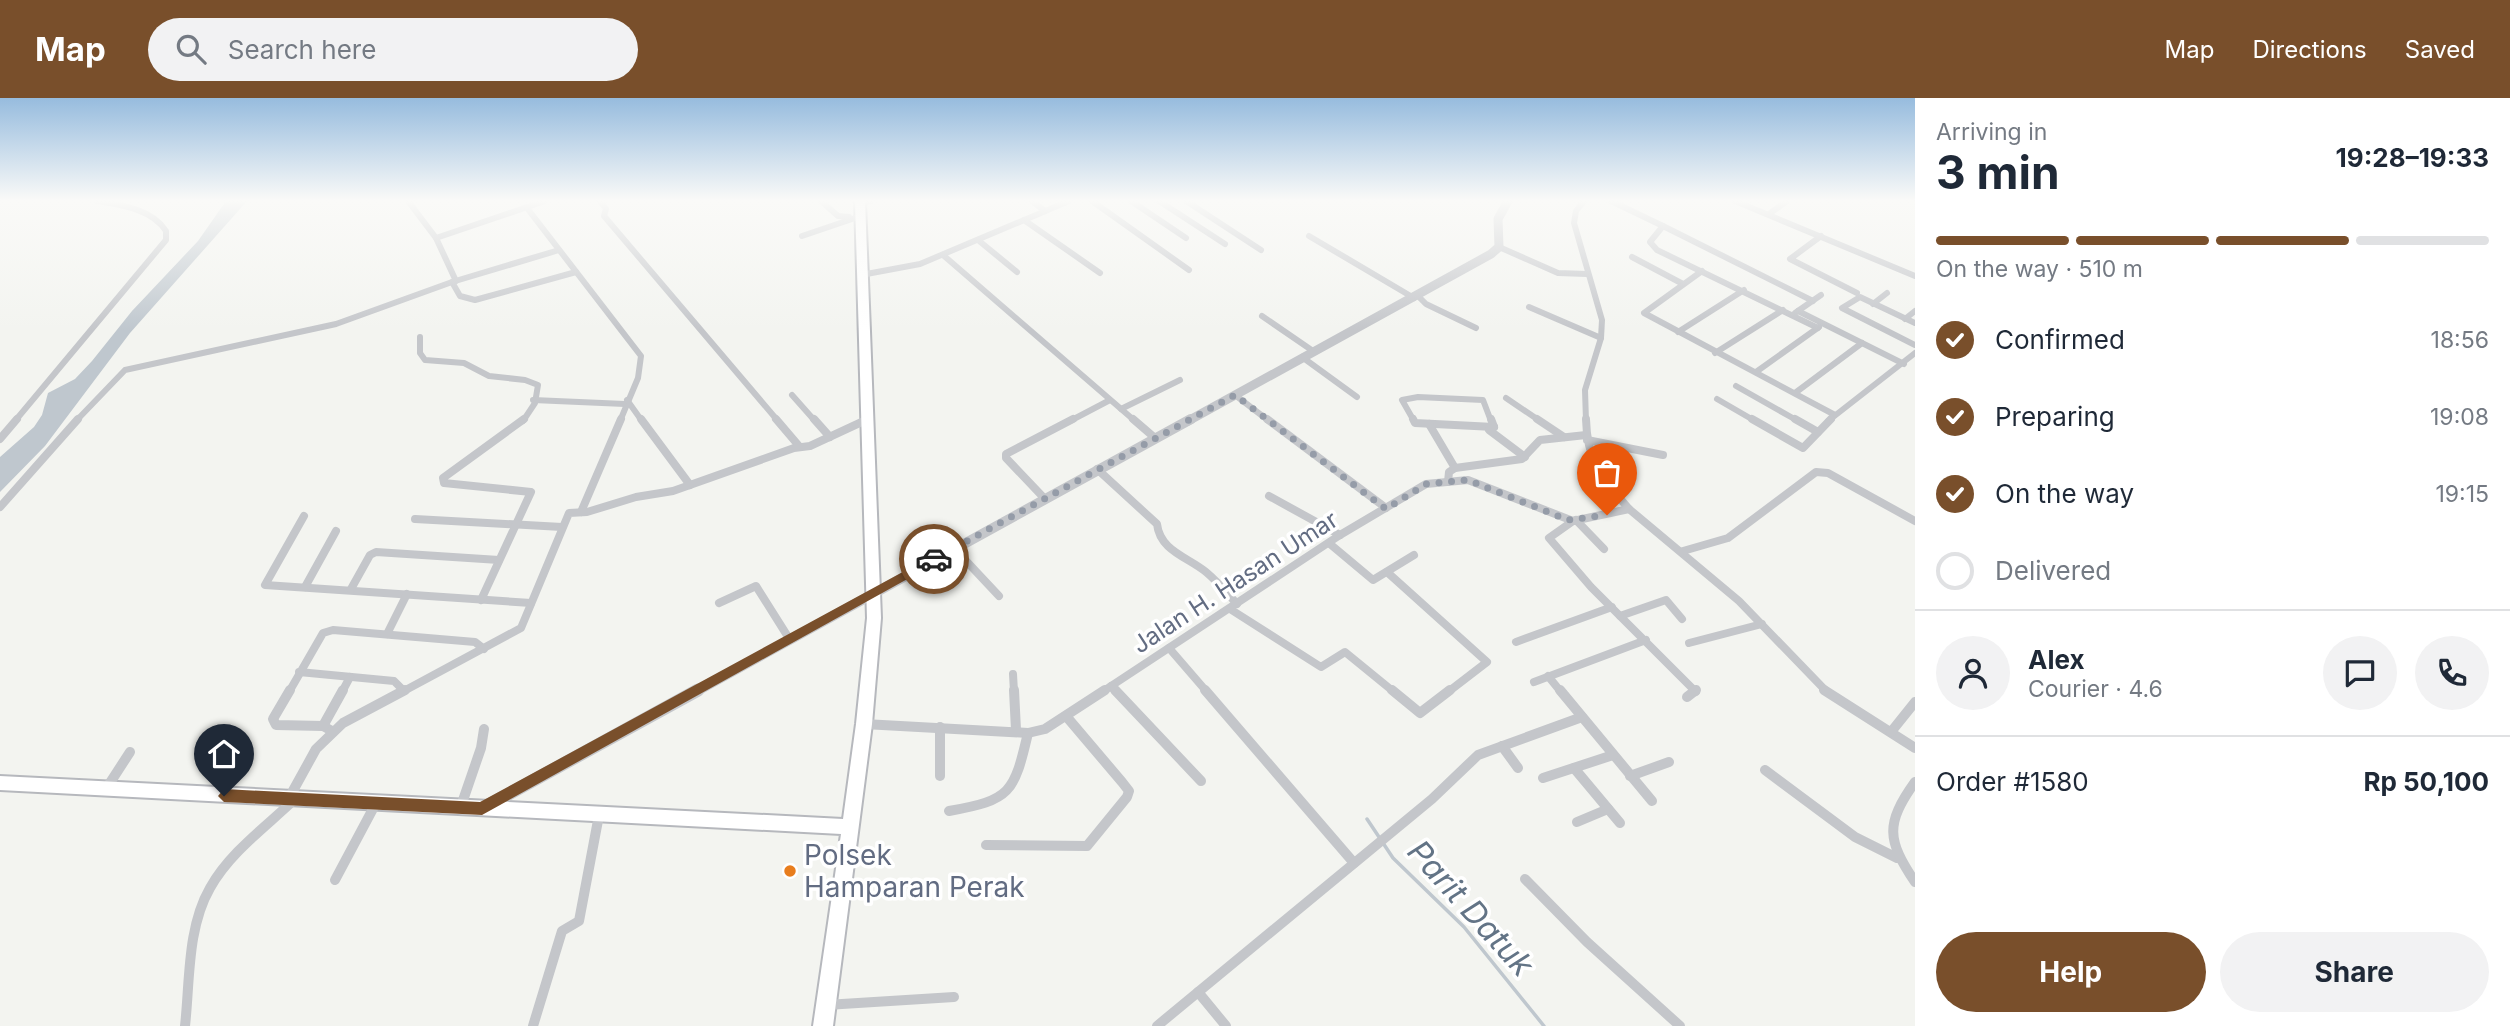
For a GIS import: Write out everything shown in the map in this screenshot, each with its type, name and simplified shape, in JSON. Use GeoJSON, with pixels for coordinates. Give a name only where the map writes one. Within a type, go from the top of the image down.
{"type":"FeatureCollection","features":[{"type":"Feature","properties":{"kind":"main road"},"geometry":{"type":"LineString","coordinates":[[823,1026],[864,724],[874,618],[861,244]]}},
{"type":"Feature","properties":{"kind":"main road"},"geometry":{"type":"LineString","coordinates":[[0,783],[293,798],[375,805],[849,827]]}},
{"type":"Feature","properties":{"kind":"street"},"geometry":{"type":"LineString","coordinates":[[0,439],[162,244]]}},
{"type":"Feature","properties":{"kind":"street"},"geometry":{"type":"LineString","coordinates":[[439,244],[460,296],[475,300],[576,272]]}},
{"type":"Feature","properties":{"kind":"street"},"geometry":{"type":"LineString","coordinates":[[555,244],[641,356],[638,378],[581,512]]}},
{"type":"Feature","properties":{"kind":"street"},"geometry":{"type":"LineString","coordinates":[[628,244],[799,446]]}},
{"type":"Feature","properties":{"kind":"street"},"geometry":{"type":"LineString","coordinates":[[861,275],[920,264],[968,244]]}},
{"type":"Feature","properties":{"kind":"street"},"geometry":{"type":"LineString","coordinates":[[983,244],[1017,272]]}},
{"type":"Feature","properties":{"kind":"street"},"geometry":{"type":"LineString","coordinates":[[1059,244],[1100,273]]}},
{"type":"Feature","properties":{"kind":"street"},"geometry":{"type":"LineString","coordinates":[[1153,244],[1189,270]]}},
{"type":"Feature","properties":{"kind":"street"},"geometry":{"type":"LineString","coordinates":[[1252,244],[1261,250]]}},
{"type":"Feature","properties":{"kind":"street"},"geometry":{"type":"LineString","coordinates":[[1323,244],[1426,304],[1476,328]]}},
{"type":"Feature","properties":{"kind":"street"},"geometry":{"type":"LineString","coordinates":[[1579,244],[1602,320],[1601,338],[1585,390],[1587,438],[1603,484],[1629,509],[1683,551],[1762,624],[1823,689],[1915,748]]}},
{"type":"Feature","properties":{"kind":"street"},"geometry":{"type":"LineString","coordinates":[[1651,244],[1783,310],[1795,313],[1904,364]]}},
{"type":"Feature","properties":{"kind":"street"},"geometry":{"type":"LineString","coordinates":[[1700,244],[1813,301]]}},
{"type":"Feature","properties":{"kind":"street"},"geometry":{"type":"LineString","coordinates":[[1810,244],[1790,259],[1857,293]]}},
{"type":"Feature","properties":{"kind":"street"},"geometry":{"type":"LineString","coordinates":[[1841,244],[1915,276]]}},
{"type":"Feature","properties":{"kind":"street"},"geometry":{"type":"LineString","coordinates":[[482,808],[1415,297],[1499,247],[1558,273],[1587,274]]}},
{"type":"Feature","properties":{"kind":"street"},"geometry":{"type":"LineString","coordinates":[[0,507],[123,371],[336,324],[454,282],[559,250]]}},
{"type":"Feature","properties":{"kind":"street"},"geometry":{"type":"LineString","coordinates":[[943,255],[1155,438]]}},
{"type":"Feature","properties":{"kind":"street"},"geometry":{"type":"LineString","coordinates":[[1632,257],[1683,284]]}},
{"type":"Feature","properties":{"kind":"street"},"geometry":{"type":"LineString","coordinates":[[1702,271],[1644,313],[1835,415]]}},
{"type":"Feature","properties":{"kind":"street"},"geometry":{"type":"LineString","coordinates":[[1678,332],[1744,290]]}},
{"type":"Feature","properties":{"kind":"street"},"geometry":{"type":"LineString","coordinates":[[1873,304],[1887,293]]}},
{"type":"Feature","properties":{"kind":"street"},"geometry":{"type":"LineString","coordinates":[[1795,313],[1821,295]]}},
{"type":"Feature","properties":{"kind":"street"},"geometry":{"type":"LineString","coordinates":[[1915,323],[1857,297],[1842,308],[1915,345]]}},
{"type":"Feature","properties":{"kind":"street"},"geometry":{"type":"LineString","coordinates":[[1529,307],[1601,338]]}},
{"type":"Feature","properties":{"kind":"street"},"geometry":{"type":"LineString","coordinates":[[1715,353],[1783,310]]}},
{"type":"Feature","properties":{"kind":"street"},"geometry":{"type":"LineString","coordinates":[[1905,319],[1915,311]]}},
{"type":"Feature","properties":{"kind":"street"},"geometry":{"type":"LineString","coordinates":[[1262,317],[1313,351]]}},
{"type":"Feature","properties":{"kind":"street"},"geometry":{"type":"LineString","coordinates":[[1756,372],[1821,326]]}},
{"type":"Feature","properties":{"kind":"street"},"geometry":{"type":"LineString","coordinates":[[420,337],[420,353],[425,360],[464,363],[473,372],[491,377],[533,381],[538,385],[533,400],[512,431],[453,468],[442,480],[444,483],[531,492],[481,600]]}},
{"type":"Feature","properties":{"kind":"street"},"geometry":{"type":"LineString","coordinates":[[1795,393],[1862,343]]}},
{"type":"Feature","properties":{"kind":"street"},"geometry":{"type":"LineString","coordinates":[[1717,399],[1798,447],[1806,447],[1835,415],[1915,353]]}},
{"type":"Feature","properties":{"kind":"street"},"geometry":{"type":"LineString","coordinates":[[1302,357],[1357,397]]}},
{"type":"Feature","properties":{"kind":"street"},"geometry":{"type":"LineString","coordinates":[[1121,410],[1180,380]]}},
{"type":"Feature","properties":{"kind":"street"},"geometry":{"type":"LineString","coordinates":[[1736,386],[1818,432]]}},
{"type":"Feature","properties":{"kind":"street"},"geometry":{"type":"LineString","coordinates":[[792,395],[830,437]]}},
{"type":"Feature","properties":{"kind":"street"},"geometry":{"type":"LineString","coordinates":[[1235,395],[1386,509]]}},
{"type":"Feature","properties":{"kind":"street"},"geometry":{"type":"LineString","coordinates":[[1418,397],[1483,400],[1494,426],[1412,422],[1402,400],[1418,397]]}},
{"type":"Feature","properties":{"kind":"street"},"geometry":{"type":"LineString","coordinates":[[1506,398],[1564,437]]}},
{"type":"Feature","properties":{"kind":"street"},"geometry":{"type":"LineString","coordinates":[[533,400],[626,402]]}},
{"type":"Feature","properties":{"kind":"street"},"geometry":{"type":"LineString","coordinates":[[1044,498],[1006,458],[1006,454],[1110,400]]}},
{"type":"Feature","properties":{"kind":"street"},"geometry":{"type":"LineString","coordinates":[[626,402],[690,485]]}},
{"type":"Feature","properties":{"kind":"street"},"geometry":{"type":"LineString","coordinates":[[484,649],[474,642],[333,630],[323,633],[275,712],[274,723],[328,728],[484,649],[521,628],[569,513],[690,485],[830,437],[866,420]]}},
{"type":"Feature","properties":{"kind":"street"},"geometry":{"type":"LineString","coordinates":[[1429,424],[1455,468]]}},
{"type":"Feature","properties":{"kind":"street"},"geometry":{"type":"LineString","coordinates":[[1494,426],[1489,430],[1493,435],[1525,457]]}},
{"type":"Feature","properties":{"kind":"street"},"geometry":{"type":"LineString","coordinates":[[1448,482],[1450,472],[1455,468],[1495,465],[1525,457],[1536,442],[1564,437],[1587,438],[1663,455]]}},
{"type":"Feature","properties":{"kind":"street"},"geometry":{"type":"LineString","coordinates":[[1097,469],[1157,524],[1158,534],[1167,544],[1191,564],[1203,569],[1233,607],[1321,667],[1345,652],[1420,713],[1487,662],[1387,572]]}},
{"type":"Feature","properties":{"kind":"street"},"geometry":{"type":"LineString","coordinates":[[1683,551],[1728,538],[1816,472],[1828,473],[1915,521]]}},
{"type":"Feature","properties":{"kind":"street","name":"Jalan H. Hasan Umar"},"geometry":{"type":"LineString","coordinates":[[1028,733],[1045,729],[1066,716],[1340,535],[1426,484],[1468,480],[1574,521]]}},
{"type":"Feature","properties":{"kind":"street"},"geometry":{"type":"LineString","coordinates":[[1269,496],[1340,535]]}},
{"type":"Feature","properties":{"kind":"street"},"geometry":{"type":"LineString","coordinates":[[1629,509],[1574,521],[1549,538],[1569,564],[1698,691],[1687,697]]}},
{"type":"Feature","properties":{"kind":"street"},"geometry":{"type":"LineString","coordinates":[[304,516],[265,583],[531,603]]}},
{"type":"Feature","properties":{"kind":"street"},"geometry":{"type":"LineString","coordinates":[[415,519],[562,527]]}},
{"type":"Feature","properties":{"kind":"street"},"geometry":{"type":"LineString","coordinates":[[1574,521],[1604,549]]}},
{"type":"Feature","properties":{"kind":"street"},"geometry":{"type":"LineString","coordinates":[[305,587],[336,531]]}},
{"type":"Feature","properties":{"kind":"street"},"geometry":{"type":"LineString","coordinates":[[1330,544],[1370,579],[1376,579],[1414,555]]}},
{"type":"Feature","properties":{"kind":"street"},"geometry":{"type":"LineString","coordinates":[[954,548],[999,596]]}},
{"type":"Feature","properties":{"kind":"street"},"geometry":{"type":"LineString","coordinates":[[351,589],[370,555],[376,552],[499,560]]}},
{"type":"Feature","properties":{"kind":"street"},"geometry":{"type":"LineString","coordinates":[[719,603],[756,586],[790,640]]}},
{"type":"Feature","properties":{"kind":"street"},"geometry":{"type":"LineString","coordinates":[[387,634],[407,594]]}},
{"type":"Feature","properties":{"kind":"street"},"geometry":{"type":"LineString","coordinates":[[1620,616],[1666,600],[1682,619]]}},
{"type":"Feature","properties":{"kind":"street"},"geometry":{"type":"LineString","coordinates":[[1516,642],[1612,607]]}},
{"type":"Feature","properties":{"kind":"street"},"geometry":{"type":"LineString","coordinates":[[1689,643],[1762,624]]}},
{"type":"Feature","properties":{"kind":"street"},"geometry":{"type":"LineString","coordinates":[[1534,682],[1646,640]]}},
{"type":"Feature","properties":{"kind":"street"},"geometry":{"type":"LineString","coordinates":[[1169,648],[1354,863]]}},
{"type":"Feature","properties":{"kind":"street"},"geometry":{"type":"LineString","coordinates":[[299,672],[394,681],[402,689]]}},
{"type":"Feature","properties":{"kind":"street"},"geometry":{"type":"LineString","coordinates":[[1013,674],[1016,730]]}},
{"type":"Feature","properties":{"kind":"street"},"geometry":{"type":"LineString","coordinates":[[185,1026],[197,921],[205,898],[224,869],[293,798],[350,677]]}},
{"type":"Feature","properties":{"kind":"street"},"geometry":{"type":"LineString","coordinates":[[1548,677],[1652,801]]}},
{"type":"Feature","properties":{"kind":"street"},"geometry":{"type":"LineString","coordinates":[[1111,686],[1201,781]]}},
{"type":"Feature","properties":{"kind":"street"},"geometry":{"type":"LineString","coordinates":[[1891,732],[1915,702]]}},
{"type":"Feature","properties":{"kind":"street"},"geometry":{"type":"LineString","coordinates":[[986,845],[1087,846],[1094,841],[1127,797],[1129,791],[1125,784],[1093,751],[1066,716]]}},
{"type":"Feature","properties":{"kind":"street"},"geometry":{"type":"LineString","coordinates":[[1157,1026],[1432,799],[1478,755],[1582,717]]}},
{"type":"Feature","properties":{"kind":"street"},"geometry":{"type":"LineString","coordinates":[[864,724],[1016,730],[1028,733],[1020,767],[1006,795],[993,804],[949,811]]}},
{"type":"Feature","properties":{"kind":"street"},"geometry":{"type":"LineString","coordinates":[[940,727],[940,776]]}},
{"type":"Feature","properties":{"kind":"street"},"geometry":{"type":"LineString","coordinates":[[460,809],[481,748],[484,729]]}},
{"type":"Feature","properties":{"kind":"street"},"geometry":{"type":"LineString","coordinates":[[1503,746],[1518,768]]}},
{"type":"Feature","properties":{"kind":"street"},"geometry":{"type":"LineString","coordinates":[[106,789],[130,752]]}},
{"type":"Feature","properties":{"kind":"street"},"geometry":{"type":"LineString","coordinates":[[1543,778],[1613,755]]}},
{"type":"Feature","properties":{"kind":"street"},"geometry":{"type":"LineString","coordinates":[[1630,776],[1669,762]]}},
{"type":"Feature","properties":{"kind":"street"},"geometry":{"type":"LineString","coordinates":[[1574,768],[1620,823]]}},
{"type":"Feature","properties":{"kind":"street"},"geometry":{"type":"LineString","coordinates":[[1765,769],[1855,837],[1897,858]]}},
{"type":"Feature","properties":{"kind":"street"},"geometry":{"type":"LineString","coordinates":[[1915,782],[1893,813],[1891,827],[1897,858],[1915,882]]}},
{"type":"Feature","properties":{"kind":"street"},"geometry":{"type":"LineString","coordinates":[[335,880],[375,805]]}},
{"type":"Feature","properties":{"kind":"street"},"geometry":{"type":"LineString","coordinates":[[1577,822],[1608,809]]}},
{"type":"Feature","properties":{"kind":"street"},"geometry":{"type":"LineString","coordinates":[[533,1026],[562,931],[578,923],[580,917],[599,815]]}},
{"type":"Feature","properties":{"kind":"street"},"geometry":{"type":"LineString","coordinates":[[1525,879],[1587,942],[1680,1026]]}},
{"type":"Feature","properties":{"kind":"street"},"geometry":{"type":"LineString","coordinates":[[1198,992],[1226,1026]]}},
{"type":"Feature","properties":{"kind":"street"},"geometry":{"type":"LineString","coordinates":[[826,1005],[954,997]]}},
{"type":"Feature","properties":{"kind":"shaded area"},"geometry":{"type":"Polygon","coordinates":[[[195,244],[209,244],[130,333],[45,446],[0,492],[0,457],[34,427],[42,415],[48,393],[75,379],[132,311],[195,244]]]}},
{"type":"Feature","properties":{"kind":"waterway","name":"Parit Datuk"},"geometry":{"type":"LineString","coordinates":[[1367,819],[1393,858],[1464,927],[1544,1026]]}},
{"type":"Feature","properties":{"kind":"way so far"},"geometry":{"type":"LineString","coordinates":[[934,559],[1235,395],[1386,509],[1426,484],[1468,480],[1568,520],[1607,515]]}},
{"type":"Feature","properties":{"kind":"place","name":"Polsek Hamparan Perak"},"geometry":{"type":"Point","coordinates":[790,871]}},
{"type":"Feature","properties":{"kind":"route"},"geometry":{"type":"LineString","coordinates":[[224,796],[482,808],[934,559]]}}]}
